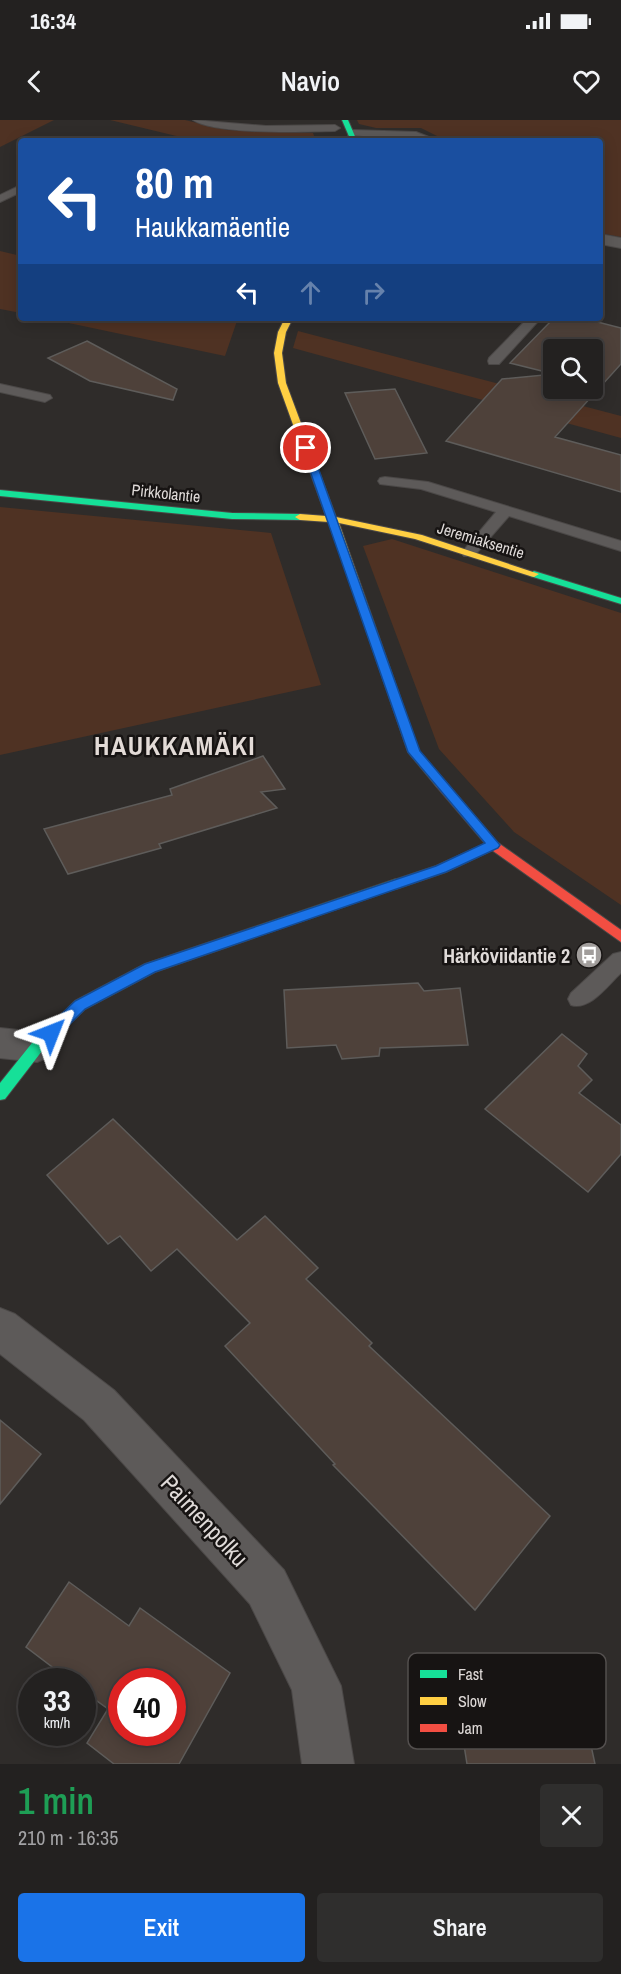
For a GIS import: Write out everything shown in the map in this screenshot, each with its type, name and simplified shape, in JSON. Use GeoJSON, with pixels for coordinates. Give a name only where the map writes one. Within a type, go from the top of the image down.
{"type":"FeatureCollection","features":[{"type":"Feature","properties":{"kind":"street"},"geometry":{"type":"LineString","coordinates":[[340,124],[352,137]]}},
{"type":"Feature","properties":{"kind":"street"},"geometry":{"type":"LineString","coordinates":[[288,321],[282,332],[278,353],[282,383],[323,492],[414,752],[494,845],[621,937]]}},
{"type":"Feature","properties":{"kind":"street","name":"Pirkkolantie"},"geometry":{"type":"LineString","coordinates":[[0,493],[232,516],[330,517]]}},
{"type":"Feature","properties":{"kind":"street","name":"Jeremiaksentie"},"geometry":{"type":"LineString","coordinates":[[330,517],[416,537],[621,601]]}},
{"type":"Feature","properties":{"kind":"street"},"geometry":{"type":"LineString","coordinates":[[0,1094],[37,1047],[80,1005],[150,968],[441,869],[494,845]]}},
{"type":"Feature","properties":{"kind":"street"},"geometry":{"type":"LineString","coordinates":[[0,1043],[37,1047]]}},
{"type":"Feature","properties":{"kind":"street","name":"Paimenpolku"},"geometry":{"type":"LineString","coordinates":[[0,1328],[99,1406],[267,1587],[316,1686],[328,1764]]}},
{"type":"Feature","properties":{"kind":"lane"},"geometry":{"type":"LineString","coordinates":[[198,120],[230,128],[263,130],[340,124]]}},
{"type":"Feature","properties":{"kind":"lane"},"geometry":{"type":"LineString","coordinates":[[352,137],[416,135],[427,138]]}},
{"type":"Feature","properties":{"kind":"lane"},"geometry":{"type":"LineString","coordinates":[[0,199],[18,190]]}},
{"type":"Feature","properties":{"kind":"lane"},"geometry":{"type":"LineString","coordinates":[[494,361],[532,321]]}},
{"type":"Feature","properties":{"kind":"lane"},"geometry":{"type":"LineString","coordinates":[[0,388],[45,398]]}},
{"type":"Feature","properties":{"kind":"lane"},"geometry":{"type":"LineString","coordinates":[[385,481],[423,485],[621,546]]}},
{"type":"Feature","properties":{"kind":"lane"},"geometry":{"type":"LineString","coordinates":[[469,553],[506,510]]}},
{"type":"Feature","properties":{"kind":"lane"},"geometry":{"type":"LineString","coordinates":[[579,999],[621,960]]}},
{"type":"Feature","properties":{"kind":"shaded area"},"geometry":{"type":"Polygon","coordinates":[[[0,120],[54,120],[0,147],[0,120]]]}},
{"type":"Feature","properties":{"kind":"shaded area"},"geometry":{"type":"Polygon","coordinates":[[[110,120],[185,120],[227,130],[313,133],[315,138],[185,138],[110,120]]]}},
{"type":"Feature","properties":{"kind":"shaded area"},"geometry":{"type":"Polygon","coordinates":[[[357,120],[621,120],[621,237],[603,234],[603,138],[441,138],[421,128],[376,128],[359,124],[357,120]]]}},
{"type":"Feature","properties":{"kind":"shaded area"},"geometry":{"type":"Polygon","coordinates":[[[0,251],[18,255],[18,312],[0,309],[0,251]]]}},
{"type":"Feature","properties":{"kind":"shaded area"},"geometry":{"type":"Polygon","coordinates":[[[59,321],[237,321],[225,356],[59,321]]]}},
{"type":"Feature","properties":{"kind":"shaded area"},"geometry":{"type":"Polygon","coordinates":[[[298,331],[543,395],[543,399],[556,399],[621,416],[621,438],[293,348],[298,331]]]}},
{"type":"Feature","properties":{"kind":"shaded area"},"geometry":{"type":"Polygon","coordinates":[[[0,507],[271,533],[321,685],[0,755],[0,507]]]}},
{"type":"Feature","properties":{"kind":"shaded area"},"geometry":{"type":"Polygon","coordinates":[[[392,539],[621,613],[621,905],[514,832],[439,749],[363,546],[392,539]]]}},
{"type":"Feature","properties":{"kind":"building"},"geometry":{"type":"Polygon","coordinates":[[[551,321],[594,321],[621,328],[621,364],[603,384],[603,339],[543,339],[543,371],[510,363],[551,321]]]}},
{"type":"Feature","properties":{"kind":"building"},"geometry":{"type":"Polygon","coordinates":[[[87,341],[177,389],[173,400],[90,381],[48,358],[87,341]]]}},
{"type":"Feature","properties":{"kind":"building"},"geometry":{"type":"Polygon","coordinates":[[[543,375],[543,399],[589,399],[555,437],[621,455],[621,492],[446,441],[502,379],[543,375]]]}},
{"type":"Feature","properties":{"kind":"building"},"geometry":{"type":"Polygon","coordinates":[[[395,389],[427,453],[375,459],[345,393],[395,389]]]}},
{"type":"Feature","properties":{"kind":"building"},"geometry":{"type":"Polygon","coordinates":[[[263,756],[285,789],[261,792],[277,808],[159,844],[161,848],[68,874],[44,829],[172,795],[170,789],[263,756]]]}},
{"type":"Feature","properties":{"kind":"building"},"geometry":{"type":"Polygon","coordinates":[[[418,983],[424,991],[460,988],[468,1045],[380,1048],[379,1056],[342,1059],[336,1045],[287,1048],[284,990],[418,983]]]}},
{"type":"Feature","properties":{"kind":"building"},"geometry":{"type":"Polygon","coordinates":[[[562,1034],[587,1054],[578,1066],[592,1080],[579,1093],[621,1125],[621,1154],[588,1192],[485,1109],[562,1034]]]}},
{"type":"Feature","properties":{"kind":"building"},"geometry":{"type":"Polygon","coordinates":[[[113,1119],[237,1240],[265,1216],[318,1268],[306,1279],[372,1343],[369,1346],[550,1516],[475,1610],[333,1465],[335,1464],[225,1346],[250,1323],[177,1249],[151,1271],[120,1236],[108,1244],[47,1175],[113,1119]]]}},
{"type":"Feature","properties":{"kind":"building"},"geometry":{"type":"Polygon","coordinates":[[[0,1420],[41,1454],[0,1504],[0,1420]]]}},
{"type":"Feature","properties":{"kind":"building"},"geometry":{"type":"Polygon","coordinates":[[[69,1582],[129,1626],[140,1608],[230,1673],[179,1764],[114,1764],[91,1746],[96,1746],[96,1728],[108,1709],[96,1700],[96,1668],[54,1668],[26,1647],[69,1582]]]}},
{"type":"Feature","properties":{"kind":"building"},"geometry":{"type":"Polygon","coordinates":[[[465,1749],[592,1749],[595,1764],[467,1764],[465,1749]]]}},
{"type":"Feature","properties":{"kind":"traffic: fast"},"geometry":{"type":"LineString","coordinates":[[345,120],[353,138]]}},
{"type":"Feature","properties":{"kind":"traffic: fast"},"geometry":{"type":"LineString","coordinates":[[0,493],[232,516],[300,517]]}},
{"type":"Feature","properties":{"kind":"traffic: fast"},"geometry":{"type":"LineString","coordinates":[[534,574],[621,601]]}},
{"type":"Feature","properties":{"kind":"traffic: fast"},"geometry":{"type":"LineString","coordinates":[[0,1094],[37,1047],[80,1005],[150,968],[396,884]]}},
{"type":"Feature","properties":{"kind":"traffic: slow"},"geometry":{"type":"LineString","coordinates":[[288,321],[282,332],[278,353],[282,383],[323,492],[414,752],[441,784]]}},
{"type":"Feature","properties":{"kind":"traffic: slow"},"geometry":{"type":"LineString","coordinates":[[300,517],[330,519],[389,529],[534,574]]}},
{"type":"Feature","properties":{"kind":"traffic: slow"},"geometry":{"type":"LineString","coordinates":[[396,884],[441,869],[493,845]]}},
{"type":"Feature","properties":{"kind":"traffic: jam"},"geometry":{"type":"LineString","coordinates":[[441,784],[493,845],[621,937]]}},
{"type":"Feature","properties":{"kind":"place","name":"Härköviidantie 2"},"geometry":{"type":"Point","coordinates":[589,955]}},
{"type":"Feature","properties":{"kind":"district","name":"HAUKKAMÄKI"},"geometry":{"type":"Point","coordinates":[175,745]}},
{"type":"Feature","properties":{"kind":"route"},"geometry":{"type":"LineString","coordinates":[[51,1033],[80,1005],[150,968],[441,869],[494,845],[414,752],[306,448]]}}]}
